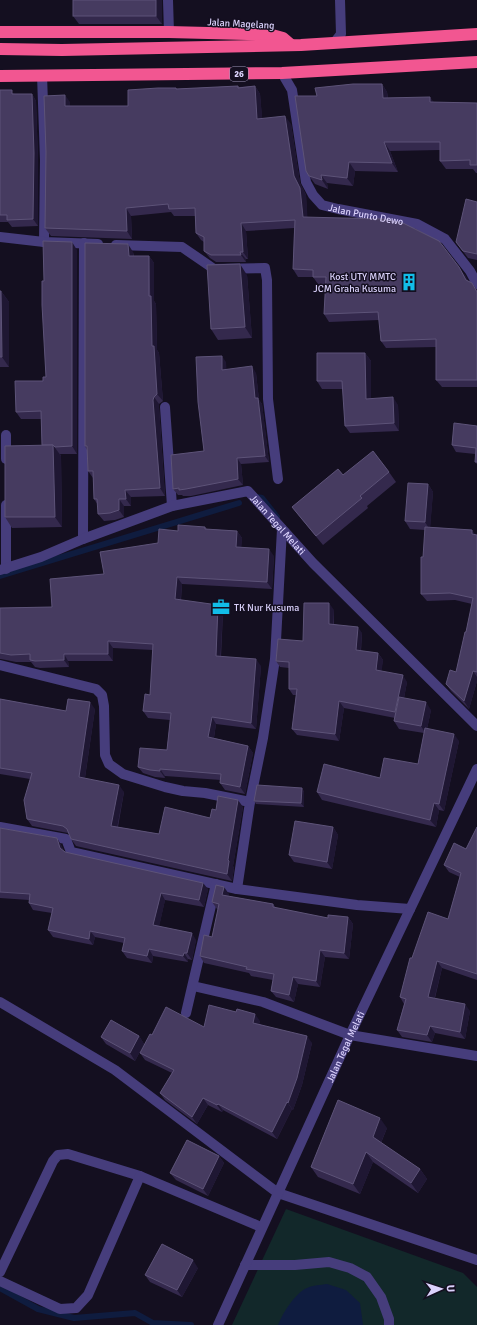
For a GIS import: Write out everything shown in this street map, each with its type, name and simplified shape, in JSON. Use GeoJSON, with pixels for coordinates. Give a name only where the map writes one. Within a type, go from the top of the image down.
{"type":"FeatureCollection","features":[{"type":"Feature","properties":{"kind":"highway","name":"Jalan Magelang"},"geometry":{"type":"LineString","coordinates":[[0,32],[168,32],[272,36],[283,38],[291,45],[477,34]]}},
{"type":"Feature","properties":{"kind":"highway"},"geometry":{"type":"LineString","coordinates":[[0,49],[62,50],[291,45]]}},
{"type":"Feature","properties":{"kind":"highway","name":"26"},"geometry":{"type":"LineString","coordinates":[[0,76],[282,73],[477,62]]}},
{"type":"Feature","properties":{"kind":"street"},"geometry":{"type":"LineString","coordinates":[[168,0],[168,32]]}},
{"type":"Feature","properties":{"kind":"street"},"geometry":{"type":"LineString","coordinates":[[334,43],[341,34],[340,0]]}},
{"type":"Feature","properties":{"kind":"street","name":"Jalan Punto Dewo"},"geometry":{"type":"LineString","coordinates":[[282,73],[292,90],[306,182],[313,195],[322,205],[417,224],[445,239],[470,271],[477,284]]}},
{"type":"Feature","properties":{"kind":"street"},"geometry":{"type":"LineString","coordinates":[[42,75],[45,160],[44,242]]}},
{"type":"Feature","properties":{"kind":"street"},"geometry":{"type":"LineString","coordinates":[[0,237],[44,242],[182,246],[214,269],[265,268],[267,280],[268,399],[278,479]]}},
{"type":"Feature","properties":{"kind":"street"},"geometry":{"type":"LineString","coordinates":[[83,539],[84,243]]}},
{"type":"Feature","properties":{"kind":"street"},"geometry":{"type":"LineString","coordinates":[[165,407],[172,506]]}},
{"type":"Feature","properties":{"kind":"street"},"geometry":{"type":"LineString","coordinates":[[6,435],[6,467]]}},
{"type":"Feature","properties":{"kind":"street","name":"Jalan Tegal Melati"},"geometry":{"type":"LineString","coordinates":[[3,570],[41,557],[83,539],[172,506],[248,491],[313,563],[477,726]]}},
{"type":"Feature","properties":{"kind":"street"},"geometry":{"type":"LineString","coordinates":[[3,570],[6,498]]}},
{"type":"Feature","properties":{"kind":"street"},"geometry":{"type":"LineString","coordinates":[[237,889],[250,802],[263,738],[275,659],[282,529]]}},
{"type":"Feature","properties":{"kind":"street"},"geometry":{"type":"LineString","coordinates":[[0,665],[96,689],[102,695],[104,706],[105,755],[109,764],[123,774],[183,791],[205,793],[250,802]]}},
{"type":"Feature","properties":{"kind":"street","name":"Jalan Tegal Melati"},"geometry":{"type":"LineString","coordinates":[[218,1325],[350,1035],[477,769]]}},
{"type":"Feature","properties":{"kind":"street"},"geometry":{"type":"LineString","coordinates":[[0,827],[66,839],[70,852],[237,889],[357,905],[410,909]]}},
{"type":"Feature","properties":{"kind":"street"},"geometry":{"type":"LineString","coordinates":[[186,1013],[216,884]]}},
{"type":"Feature","properties":{"kind":"street"},"geometry":{"type":"LineString","coordinates":[[193,986],[263,1002],[350,1035],[477,1056]]}},
{"type":"Feature","properties":{"kind":"street"},"geometry":{"type":"LineString","coordinates":[[0,1002],[115,1070],[278,1193],[477,1260]]}},
{"type":"Feature","properties":{"kind":"street"},"geometry":{"type":"LineString","coordinates":[[0,1272],[52,1161],[58,1155],[68,1154],[140,1176],[262,1227]]}},
{"type":"Feature","properties":{"kind":"street"},"geometry":{"type":"LineString","coordinates":[[0,1281],[60,1309],[76,1308],[88,1295],[140,1176]]}},
{"type":"Feature","properties":{"kind":"street"},"geometry":{"type":"LineString","coordinates":[[245,1265],[295,1265],[329,1262],[350,1268],[367,1277],[381,1298],[389,1319],[389,1325]]}},
{"type":"Feature","properties":{"kind":"green space"},"geometry":{"type":"Polygon","coordinates":[[[286,1209],[463,1273],[477,1287],[477,1325],[232,1325],[286,1209]]]}},
{"type":"Feature","properties":{"kind":"water"},"geometry":{"type":"Polygon","coordinates":[[[327,1284],[346,1290],[360,1303],[363,1325],[278,1325],[286,1309],[298,1294],[309,1287],[327,1284]]]}},
{"type":"Feature","properties":{"kind":"building"},"geometry":{"type":"Polygon","coordinates":[[[73,0],[156,0],[156,16],[73,16],[73,0]]]}},
{"type":"Feature","properties":{"kind":"building"},"geometry":{"type":"Polygon","coordinates":[[[353,84],[382,84],[383,98],[430,97],[430,102],[477,103],[477,165],[470,165],[470,160],[440,161],[440,142],[384,142],[392,163],[349,162],[347,178],[321,175],[322,180],[309,176],[306,171],[295,96],[317,96],[315,88],[353,84]]]}},
{"type":"Feature","properties":{"kind":"building"},"geometry":{"type":"Polygon","coordinates":[[[238,86],[238,88],[255,86],[257,119],[285,116],[294,176],[300,188],[303,217],[384,219],[403,223],[439,241],[459,267],[466,280],[472,283],[477,292],[477,380],[436,380],[436,339],[381,341],[378,312],[324,314],[326,277],[313,277],[313,270],[293,269],[295,220],[241,223],[243,252],[240,252],[241,255],[211,255],[204,251],[204,237],[196,233],[195,208],[169,209],[168,204],[126,208],[127,231],[45,228],[46,152],[44,96],[65,95],[65,106],[128,106],[128,90],[238,86]]]}},
{"type":"Feature","properties":{"kind":"building"},"geometry":{"type":"Polygon","coordinates":[[[0,90],[12,90],[12,94],[32,94],[34,153],[33,219],[7,220],[7,215],[0,215],[0,90]]]}},
{"type":"Feature","properties":{"kind":"building"},"geometry":{"type":"Polygon","coordinates":[[[466,199],[477,202],[477,254],[463,251],[456,242],[466,199]]]}},
{"type":"Feature","properties":{"kind":"building"},"geometry":{"type":"Polygon","coordinates":[[[43,241],[72,242],[72,446],[55,447],[53,445],[42,445],[41,411],[16,412],[15,381],[43,381],[43,377],[46,377],[42,305],[42,281],[44,281],[43,241]]]}},
{"type":"Feature","properties":{"kind":"building"},"geometry":{"type":"Polygon","coordinates":[[[85,243],[128,244],[129,256],[149,256],[149,296],[151,296],[152,346],[154,346],[157,394],[153,400],[160,488],[125,490],[126,499],[119,499],[119,510],[110,513],[98,514],[97,499],[94,499],[93,471],[88,471],[87,446],[85,446],[85,243]]]}},
{"type":"Feature","properties":{"kind":"building"},"geometry":{"type":"Polygon","coordinates":[[[240,264],[245,327],[211,329],[207,265],[240,264]]]}},
{"type":"Feature","properties":{"kind":"building"},"geometry":{"type":"Polygon","coordinates":[[[1,291],[2,357],[0,357],[1,291]]]}},
{"type":"Feature","properties":{"kind":"building"},"geometry":{"type":"Polygon","coordinates":[[[317,353],[365,353],[366,399],[393,397],[394,423],[345,426],[342,381],[317,381],[317,353]]]}},
{"type":"Feature","properties":{"kind":"building"},"geometry":{"type":"Polygon","coordinates":[[[222,356],[222,370],[252,366],[255,398],[258,398],[265,456],[237,458],[238,479],[186,489],[173,489],[171,455],[204,451],[198,402],[196,357],[222,356]]]}},
{"type":"Feature","properties":{"kind":"building"},"geometry":{"type":"Polygon","coordinates":[[[454,423],[477,426],[477,462],[475,462],[476,448],[452,445],[454,423]]]}},
{"type":"Feature","properties":{"kind":"building"},"geometry":{"type":"Polygon","coordinates":[[[53,445],[55,517],[5,517],[5,446],[53,445]]]}},
{"type":"Feature","properties":{"kind":"building"},"geometry":{"type":"Polygon","coordinates":[[[373,451],[389,472],[360,496],[362,498],[316,536],[292,507],[338,469],[343,475],[373,451]]]}},
{"type":"Feature","properties":{"kind":"building"},"geometry":{"type":"Polygon","coordinates":[[[408,483],[428,484],[425,522],[405,521],[408,483]]]}},
{"type":"Feature","properties":{"kind":"building"},"geometry":{"type":"Polygon","coordinates":[[[178,525],[205,527],[205,529],[237,531],[236,547],[269,549],[267,582],[177,577],[175,599],[218,605],[216,656],[256,659],[251,723],[212,717],[208,737],[248,746],[240,787],[220,783],[221,774],[160,769],[160,771],[138,767],[140,748],[167,750],[171,713],[143,711],[145,694],[150,695],[153,644],[108,641],[108,654],[64,654],[64,660],[35,661],[30,660],[30,654],[11,655],[0,653],[0,608],[52,607],[50,579],[104,574],[100,552],[158,543],[159,529],[178,531],[178,525]]]}},
{"type":"Feature","properties":{"kind":"building"},"geometry":{"type":"Polygon","coordinates":[[[425,527],[472,530],[472,534],[477,535],[477,672],[473,671],[464,701],[446,684],[450,670],[456,672],[473,598],[450,593],[421,594],[421,557],[423,557],[425,527]]]}},
{"type":"Feature","properties":{"kind":"building"},"geometry":{"type":"Polygon","coordinates":[[[304,603],[329,603],[329,624],[358,627],[356,650],[378,653],[376,670],[403,675],[395,712],[339,701],[335,734],[292,729],[297,689],[289,689],[289,662],[276,661],[278,639],[303,641],[304,603]]]}},
{"type":"Feature","properties":{"kind":"building"},"geometry":{"type":"Polygon","coordinates":[[[399,697],[426,702],[421,726],[394,721],[399,697]]]}},
{"type":"Feature","properties":{"kind":"building"},"geometry":{"type":"Polygon","coordinates":[[[0,699],[66,711],[68,699],[90,702],[79,777],[119,785],[111,826],[159,834],[165,807],[210,818],[212,809],[216,810],[218,796],[238,800],[227,874],[71,839],[67,829],[63,826],[27,819],[24,800],[32,773],[0,768],[0,699]]]}},
{"type":"Feature","properties":{"kind":"building"},"geometry":{"type":"Polygon","coordinates":[[[425,728],[454,734],[439,804],[434,803],[430,820],[317,792],[324,764],[380,778],[384,758],[418,764],[425,728]]]}},
{"type":"Feature","properties":{"kind":"building"},"geometry":{"type":"Polygon","coordinates":[[[257,785],[302,788],[301,803],[254,801],[257,785]]]}},
{"type":"Feature","properties":{"kind":"building"},"geometry":{"type":"Polygon","coordinates":[[[295,821],[333,827],[327,862],[289,855],[295,821]]]}},
{"type":"Feature","properties":{"kind":"building"},"geometry":{"type":"Polygon","coordinates":[[[477,827],[477,974],[437,961],[428,997],[465,1004],[460,1032],[430,1026],[427,1035],[397,1030],[406,999],[400,997],[410,958],[412,958],[428,912],[448,919],[461,873],[444,865],[454,843],[466,849],[477,827]]]}},
{"type":"Feature","properties":{"kind":"building"},"geometry":{"type":"Polygon","coordinates":[[[0,828],[57,838],[60,848],[65,852],[203,883],[199,900],[161,893],[153,925],[192,933],[187,953],[184,953],[183,956],[149,949],[147,956],[122,951],[125,938],[90,931],[89,939],[48,930],[53,908],[29,903],[30,894],[0,892],[0,828]]]}},
{"type":"Feature","properties":{"kind":"building"},"geometry":{"type":"Polygon","coordinates":[[[216,885],[224,887],[222,895],[273,904],[273,907],[328,918],[328,915],[348,917],[344,953],[320,950],[316,981],[293,977],[289,995],[271,991],[274,974],[246,969],[247,967],[200,956],[204,935],[212,937],[219,904],[212,902],[216,885]]]}},
{"type":"Feature","properties":{"kind":"building"},"geometry":{"type":"Polygon","coordinates":[[[209,1005],[236,1012],[237,1009],[255,1014],[253,1023],[307,1036],[297,1078],[288,1103],[287,1102],[272,1132],[218,1104],[217,1105],[203,1098],[192,1117],[160,1093],[174,1070],[140,1053],[150,1034],[152,1035],[166,1007],[204,1027],[209,1005]]]}},
{"type":"Feature","properties":{"kind":"building"},"geometry":{"type":"Polygon","coordinates":[[[111,1020],[139,1036],[130,1053],[101,1037],[111,1020]]]}},
{"type":"Feature","properties":{"kind":"building"},"geometry":{"type":"Polygon","coordinates":[[[338,1100],[380,1118],[373,1137],[420,1169],[411,1183],[366,1152],[353,1184],[311,1167],[338,1100]]]}},
{"type":"Feature","properties":{"kind":"building"},"geometry":{"type":"Polygon","coordinates":[[[187,1140],[219,1156],[203,1189],[170,1173],[187,1140]]]}},
{"type":"Feature","properties":{"kind":"building"},"geometry":{"type":"Polygon","coordinates":[[[162,1244],[193,1260],[177,1290],[145,1275],[162,1244]]]}},
{"type":"Feature","properties":{"kind":"waterway"},"geometry":{"type":"LineString","coordinates":[[257,497],[262,498],[277,517]]}},
{"type":"Feature","properties":{"kind":"waterway"},"geometry":{"type":"LineString","coordinates":[[0,576],[239,503]]}},
{"type":"Feature","properties":{"kind":"waterway"},"geometry":{"type":"LineString","coordinates":[[0,1288],[38,1309],[74,1318],[135,1313],[153,1323],[191,1325]]}},
{"type":"Feature","properties":{"kind":"place","name":"Kost UTY MMTC JCM Graha Kusuma"},"geometry":{"type":"Point","coordinates":[409,282]}},
{"type":"Feature","properties":{"kind":"place","name":"TK Nur Kusuma"},"geometry":{"type":"Point","coordinates":[221,607]}}]}
